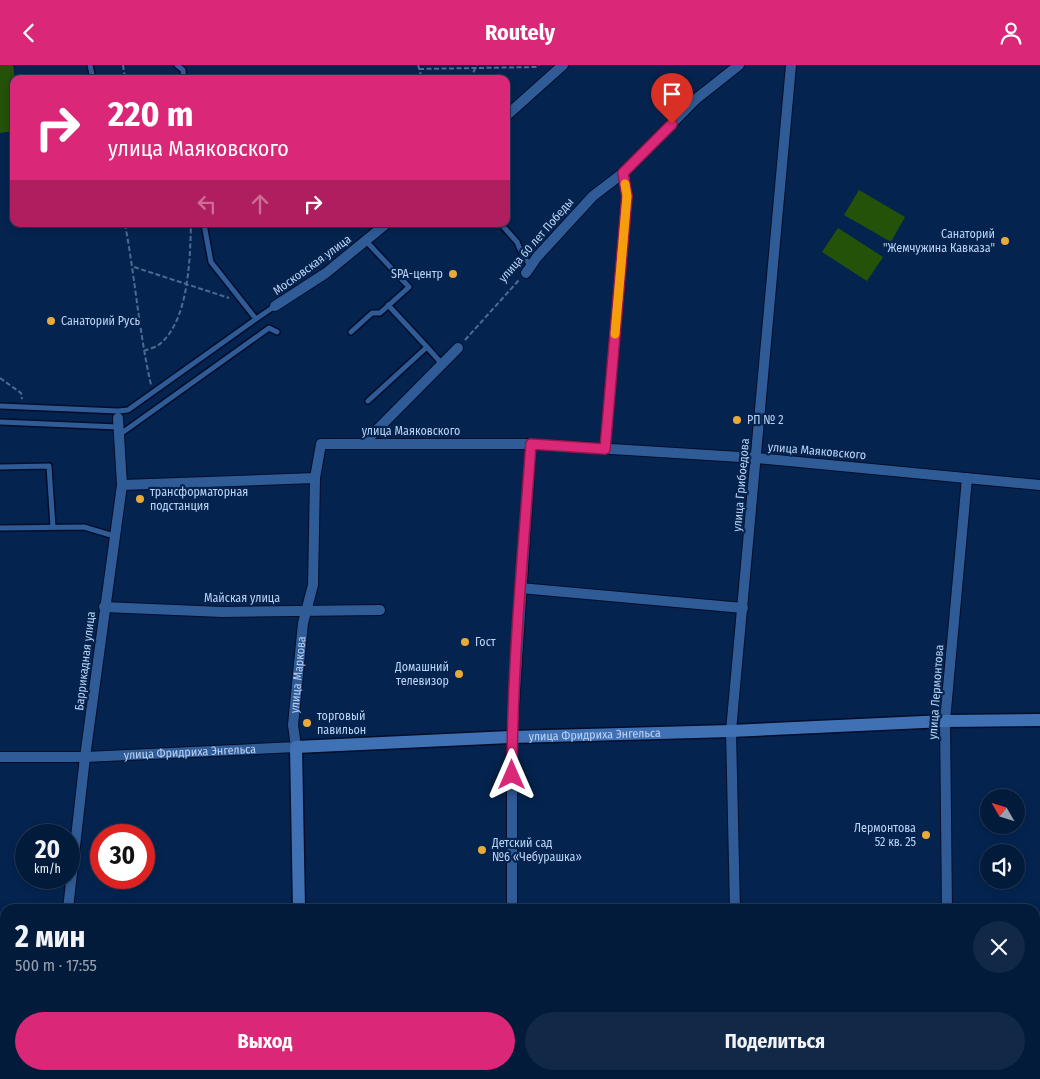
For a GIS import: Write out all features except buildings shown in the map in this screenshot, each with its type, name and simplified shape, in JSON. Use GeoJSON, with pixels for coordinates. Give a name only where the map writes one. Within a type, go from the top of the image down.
{"type":"FeatureCollection","features":[{"type":"Feature","properties":{"kind":"street"},"geometry":{"type":"LineString","coordinates":[[510,113],[563,65]]}},
{"type":"Feature","properties":{"kind":"street","name":"улица 60 лет Победы"},"geometry":{"type":"LineString","coordinates":[[528,269],[593,195],[623,173],[696,99],[739,65]]}},
{"type":"Feature","properties":{"kind":"street","name":"улица Грибоедова"},"geometry":{"type":"LineString","coordinates":[[735,904],[731,731],[791,65]]}},
{"type":"Feature","properties":{"kind":"street"},"geometry":{"type":"LineString","coordinates":[[605,449],[627,196],[623,173]]}},
{"type":"Feature","properties":{"kind":"street","name":"Московская улица"},"geometry":{"type":"LineString","coordinates":[[276,306],[326,273],[382,227]]}},
{"type":"Feature","properties":{"kind":"street"},"geometry":{"type":"LineString","coordinates":[[363,444],[458,348]]}},
{"type":"Feature","properties":{"kind":"street","name":"Баррикадная улица"},"geometry":{"type":"LineString","coordinates":[[69,904],[104,607],[122,485],[118,423]]}},
{"type":"Feature","properties":{"kind":"street","name":"улица Маяковского"},"geometry":{"type":"LineString","coordinates":[[321,444],[531,444],[756,458],[1040,485]]}},
{"type":"Feature","properties":{"kind":"street","name":"улица Маркова"},"geometry":{"type":"LineString","coordinates":[[299,904],[296,747],[293,725],[302,623],[313,585],[315,478],[321,444]]}},
{"type":"Feature","properties":{"kind":"street"},"geometry":{"type":"LineString","coordinates":[[512,904],[512,737],[520,588],[531,444]]}},
{"type":"Feature","properties":{"kind":"street"},"geometry":{"type":"LineString","coordinates":[[122,485],[315,478]]}},
{"type":"Feature","properties":{"kind":"street","name":"улица Лермонтова"},"geometry":{"type":"LineString","coordinates":[[947,904],[945,721],[967,478]]}},
{"type":"Feature","properties":{"kind":"street"},"geometry":{"type":"LineString","coordinates":[[520,588],[743,608]]}},
{"type":"Feature","properties":{"kind":"street","name":"Майская улица"},"geometry":{"type":"LineString","coordinates":[[104,607],[222,612],[306,609],[380,610]]}},
{"type":"Feature","properties":{"kind":"street","name":"улица Фридриха Энгельса"},"geometry":{"type":"LineString","coordinates":[[0,757],[85,757],[512,737],[731,731],[945,721],[1040,720]]}},
{"type":"Feature","properties":{"kind":"lane"},"geometry":{"type":"LineString","coordinates":[[205,227],[211,262],[256,319]]}},
{"type":"Feature","properties":{"kind":"lane"},"geometry":{"type":"LineString","coordinates":[[504,227],[517,242],[528,269]]}},
{"type":"Feature","properties":{"kind":"lane"},"geometry":{"type":"LineString","coordinates":[[351,332],[372,313],[380,313],[409,287],[366,241]]}},
{"type":"Feature","properties":{"kind":"lane"},"geometry":{"type":"LineString","coordinates":[[388,305],[442,365]]}},
{"type":"Feature","properties":{"kind":"lane"},"geometry":{"type":"LineString","coordinates":[[118,423],[128,410],[276,306]]}},
{"type":"Feature","properties":{"kind":"lane"},"geometry":{"type":"LineString","coordinates":[[0,422],[118,423],[269,328],[276,332]]}},
{"type":"Feature","properties":{"kind":"lane"},"geometry":{"type":"LineString","coordinates":[[368,401],[427,347]]}},
{"type":"Feature","properties":{"kind":"lane"},"geometry":{"type":"LineString","coordinates":[[0,406],[23,406],[118,423]]}},
{"type":"Feature","properties":{"kind":"lane"},"geometry":{"type":"LineString","coordinates":[[0,467],[50,466],[53,527]]}},
{"type":"Feature","properties":{"kind":"lane"},"geometry":{"type":"LineString","coordinates":[[0,528],[84,527],[114,536]]}},
{"type":"Feature","properties":{"kind":"path"},"geometry":{"type":"LineString","coordinates":[[418,65],[421,75]]}},
{"type":"Feature","properties":{"kind":"path"},"geometry":{"type":"LineString","coordinates":[[472,75],[477,65]]}},
{"type":"Feature","properties":{"kind":"path"},"geometry":{"type":"LineString","coordinates":[[419,69],[537,67],[539,65]]}},
{"type":"Feature","properties":{"kind":"path"},"geometry":{"type":"LineString","coordinates":[[126,227],[133,266],[144,351],[153,392]]}},
{"type":"Feature","properties":{"kind":"path"},"geometry":{"type":"LineString","coordinates":[[144,351],[160,345],[172,332],[178,317],[190,262],[191,227]]}},
{"type":"Feature","properties":{"kind":"path"},"geometry":{"type":"LineString","coordinates":[[287,298],[281,288],[331,255]]}},
{"type":"Feature","properties":{"kind":"path"},"geometry":{"type":"LineString","coordinates":[[133,266],[244,303]]}},
{"type":"Feature","properties":{"kind":"path","name":"улица 60 лет Победы"},"geometry":{"type":"LineString","coordinates":[[458,348],[528,269]]}},
{"type":"Feature","properties":{"kind":"path"},"geometry":{"type":"LineString","coordinates":[[0,377],[21,393],[23,406]]}},
{"type":"Feature","properties":{"kind":"green space"},"geometry":{"type":"Polygon","coordinates":[[[0,65],[13,65],[14,75],[10,75],[10,132],[0,133],[0,65]]]}},
{"type":"Feature","properties":{"kind":"green space"},"geometry":{"type":"Polygon","coordinates":[[[859,190],[905,217],[891,242],[844,215],[859,190]]]}},
{"type":"Feature","properties":{"kind":"green space"},"geometry":{"type":"Polygon","coordinates":[[[838,228],[883,257],[867,281],[822,252],[838,228]]]}},
{"type":"Feature","properties":{"kind":"slow traffic"},"geometry":{"type":"LineString","coordinates":[[615,334],[627,196],[625,184]]}},
{"type":"Feature","properties":{"kind":"place","name":"Санаторий \"Жемчужина Кавказа\""},"geometry":{"type":"Point","coordinates":[1005,241]}},
{"type":"Feature","properties":{"kind":"place","name":"SPA-центр"},"geometry":{"type":"Point","coordinates":[453,274]}},
{"type":"Feature","properties":{"kind":"place","name":"Санаторий Русь"},"geometry":{"type":"Point","coordinates":[51,321]}},
{"type":"Feature","properties":{"kind":"place","name":"РП № 2"},"geometry":{"type":"Point","coordinates":[737,420]}},
{"type":"Feature","properties":{"kind":"place","name":"трансформаторная подстанция"},"geometry":{"type":"Point","coordinates":[140,499]}},
{"type":"Feature","properties":{"kind":"place","name":"Гост"},"geometry":{"type":"Point","coordinates":[465,642]}},
{"type":"Feature","properties":{"kind":"place","name":"Домашний телевизор"},"geometry":{"type":"Point","coordinates":[459,674]}},
{"type":"Feature","properties":{"kind":"place","name":"торговый павильон"},"geometry":{"type":"Point","coordinates":[307,723]}},
{"type":"Feature","properties":{"kind":"place","name":"Лермонтова 52 кв. 25"},"geometry":{"type":"Point","coordinates":[926,835]}},
{"type":"Feature","properties":{"kind":"place","name":"Детский сад №6 «Чебурашка»"},"geometry":{"type":"Point","coordinates":[482,850]}},
{"type":"Feature","properties":{"kind":"route"},"geometry":{"type":"LineString","coordinates":[[512,775],[512,737],[519,607],[531,444],[605,449],[627,196],[623,173],[672,124]]}}]}
